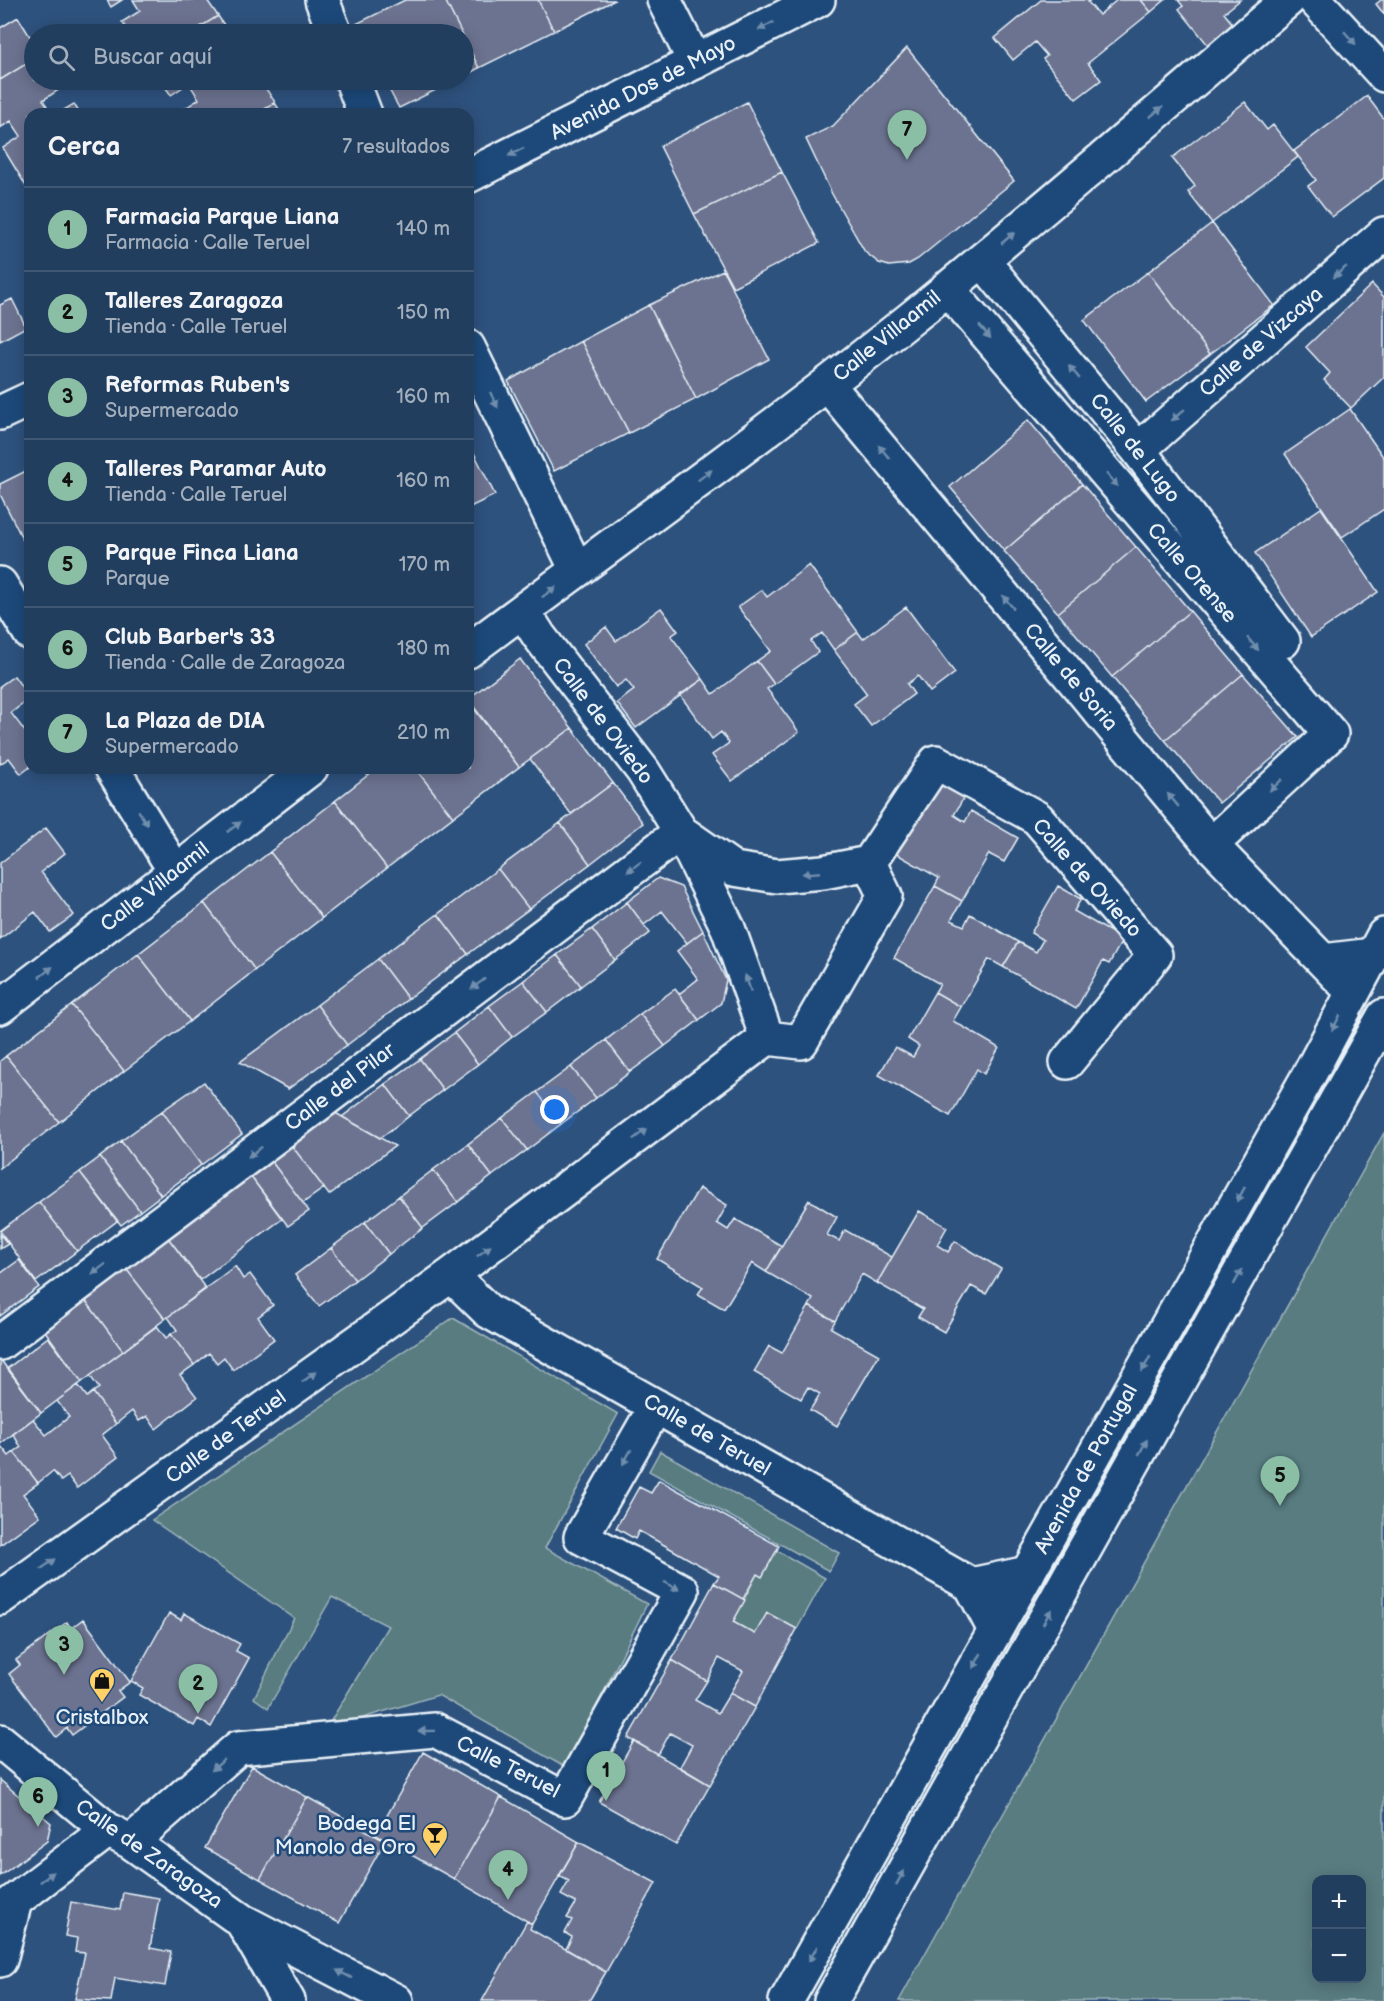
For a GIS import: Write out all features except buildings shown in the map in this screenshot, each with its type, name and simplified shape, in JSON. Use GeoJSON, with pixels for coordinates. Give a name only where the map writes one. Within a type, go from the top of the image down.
{"type":"FeatureCollection","features":[{"type":"Feature","properties":{"kind":"street"},"geometry":{"type":"LineString","coordinates":[[323,0],[331,24]]}},
{"type":"Feature","properties":{"kind":"street"},"geometry":{"type":"LineString","coordinates":[[664,0],[695,62]]}},
{"type":"Feature","properties":{"kind":"street","name":"Avenida Dos de Mayo"},"geometry":{"type":"LineString","coordinates":[[474,173],[818,0]]}},
{"type":"Feature","properties":{"kind":"street","name":"Calle Villaamil"},"geometry":{"type":"LineString","coordinates":[[474,647],[827,384],[982,260],[1288,0]]}},
{"type":"Feature","properties":{"kind":"street"},"geometry":{"type":"LineString","coordinates":[[1315,0],[1384,75]]}},
{"type":"Feature","properties":{"kind":"street"},"geometry":{"type":"LineString","coordinates":[[356,90],[363,108]]}},
{"type":"Feature","properties":{"kind":"street","name":"Calle de Vizcaya"},"geometry":{"type":"LineString","coordinates":[[1138,450],[1384,234]]}},
{"type":"Feature","properties":{"kind":"street","name":"Calle de Lugo"},"geometry":{"type":"LineString","coordinates":[[982,260],[1138,450],[1283,641]]}},
{"type":"Feature","properties":{"kind":"street","name":"Calle Orense"},"geometry":{"type":"LineString","coordinates":[[947,288],[1331,734],[1211,845]]}},
{"type":"Feature","properties":{"kind":"street"},"geometry":{"type":"LineString","coordinates":[[474,359],[577,570]]}},
{"type":"Feature","properties":{"kind":"street","name":"Calle de Soria"},"geometry":{"type":"LineString","coordinates":[[827,384],[1211,845],[1353,992]]}},
{"type":"Feature","properties":{"kind":"street"},"geometry":{"type":"LineString","coordinates":[[0,413],[24,402]]}},
{"type":"Feature","properties":{"kind":"street"},"geometry":{"type":"LineString","coordinates":[[0,584],[24,623]]}},
{"type":"Feature","properties":{"kind":"street","name":"Calle de Oviedo"},"geometry":{"type":"LineString","coordinates":[[523,611],[539,636],[643,771],[681,832],[728,928],[767,1038]]}},
{"type":"Feature","properties":{"kind":"street","name":"Calle de Oviedo"},"geometry":{"type":"LineString","coordinates":[[681,832],[734,869],[745,871],[777,876],[823,872],[869,863],[936,762],[1037,818],[1155,955],[1067,1062]]}},
{"type":"Feature","properties":{"kind":"street"},"geometry":{"type":"LineString","coordinates":[[116,774],[176,871]]}},
{"type":"Feature","properties":{"kind":"street","name":"Calle Villaamil"},"geometry":{"type":"LineString","coordinates":[[0,1007],[300,774]]}},
{"type":"Feature","properties":{"kind":"street","name":"Calle del Pilar"},"geometry":{"type":"LineString","coordinates":[[0,1343],[681,832]]}},
{"type":"Feature","properties":{"kind":"street"},"geometry":{"type":"LineString","coordinates":[[767,1038],[801,1042],[885,896],[869,863]]}},
{"type":"Feature","properties":{"kind":"street"},"geometry":{"type":"LineString","coordinates":[[1323,961],[1379,945]]}},
{"type":"Feature","properties":{"kind":"street","name":"Avenida de Portugal"},"geometry":{"type":"LineString","coordinates":[[786,2001],[1309,1075],[1379,945]]}},
{"type":"Feature","properties":{"kind":"street","name":"Avenida de Portugal"},"geometry":{"type":"LineString","coordinates":[[831,2001],[1384,1016]]}},
{"type":"Feature","properties":{"kind":"street","name":"Calle de Teruel"},"geometry":{"type":"LineString","coordinates":[[0,1598],[451,1275],[767,1038]]}},
{"type":"Feature","properties":{"kind":"street","name":"Calle de Teruel"},"geometry":{"type":"LineString","coordinates":[[451,1275],[488,1311],[971,1585]]}},
{"type":"Feature","properties":{"kind":"street","name":"Calle Teruel"},"geometry":{"type":"LineString","coordinates":[[120,1836],[238,1748],[435,1730],[565,1799],[682,1592],[581,1537],[656,1406]]}},
{"type":"Feature","properties":{"kind":"street"},"geometry":{"type":"LineString","coordinates":[[995,1630],[971,1585],[1028,1573]]}},
{"type":"Feature","properties":{"kind":"street","name":"Calle de Zaragoza"},"geometry":{"type":"LineString","coordinates":[[0,1741],[120,1836],[243,1921],[396,2001]]}},
{"type":"Feature","properties":{"kind":"street"},"geometry":{"type":"LineString","coordinates":[[0,1960],[8,1907],[120,1836]]}},
{"type":"Feature","properties":{"kind":"street","name":"Calle de Zaragoza"},"geometry":{"type":"LineString","coordinates":[[243,1921],[288,2001]]}},
{"type":"Feature","properties":{"kind":"green space"},"geometry":{"type":"Polygon","coordinates":[[[1384,1133],[1384,2001],[899,2001],[1384,1133]]]}},
{"type":"Feature","properties":{"kind":"green space"},"geometry":{"type":"Polygon","coordinates":[[[453,1318],[618,1414],[545,1548],[647,1604],[566,1768],[438,1695],[326,1729],[388,1626],[332,1597],[268,1708],[254,1698],[294,1618],[152,1520],[453,1318]]]}},
{"type":"Feature","properties":{"kind":"green space"},"geometry":{"type":"Polygon","coordinates":[[[660,1451],[839,1553],[829,1571],[649,1471],[660,1451]]]}},
{"type":"Feature","properties":{"kind":"green space"},"geometry":{"type":"Polygon","coordinates":[[[776,1550],[825,1578],[797,1629],[768,1613],[755,1634],[733,1622],[757,1574],[776,1550]]]}},
{"type":"Feature","properties":{"kind":"place","name":"La Plaza de DIA"},"geometry":{"type":"Point","coordinates":[907,160]}},
{"type":"Feature","properties":{"kind":"place","name":"Parque Finca Liana"},"geometry":{"type":"Point","coordinates":[1280,1506]}},
{"type":"Feature","properties":{"kind":"place","name":"Reformas Ruben's"},"geometry":{"type":"Point","coordinates":[64,1675]}},
{"type":"Feature","properties":{"kind":"place","name":"Cristalbox"},"geometry":{"type":"Point","coordinates":[102,1704]}},
{"type":"Feature","properties":{"kind":"place","name":"Talleres Zaragoza"},"geometry":{"type":"Point","coordinates":[198,1714]}},
{"type":"Feature","properties":{"kind":"place","name":"Farmacia Parque Liana"},"geometry":{"type":"Point","coordinates":[606,1801]}},
{"type":"Feature","properties":{"kind":"place","name":"Club Barber's 33"},"geometry":{"type":"Point","coordinates":[38,1827]}},
{"type":"Feature","properties":{"kind":"place","name":"Bodega El Manolo de Oro"},"geometry":{"type":"Point","coordinates":[435,1858]}},
{"type":"Feature","properties":{"kind":"place","name":"Talleres Paramar Auto"},"geometry":{"type":"Point","coordinates":[508,1900]}}]}
